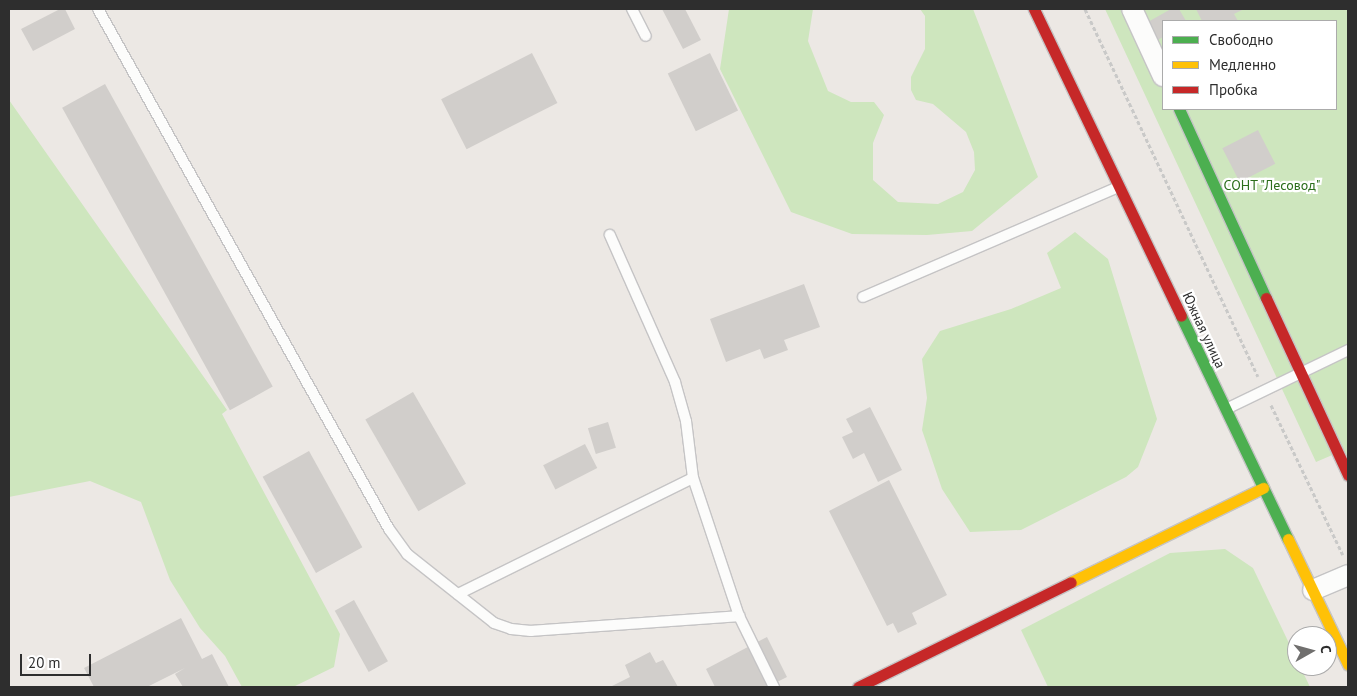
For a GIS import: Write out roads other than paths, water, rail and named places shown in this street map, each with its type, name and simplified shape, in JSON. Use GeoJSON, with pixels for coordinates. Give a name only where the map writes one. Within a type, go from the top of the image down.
{"type":"FeatureCollection","features":[{"type":"Feature","properties":{"kind":"street","name":"Южная улица"},"geometry":{"type":"LineString","coordinates":[[1034,9],[1348,664]]}},
{"type":"Feature","properties":{"kind":"street"},"geometry":{"type":"LineString","coordinates":[[1132,9],[1162,74]]}},
{"type":"Feature","properties":{"kind":"street"},"geometry":{"type":"LineString","coordinates":[[1179,110],[1303,372],[1348,475]]}},
{"type":"Feature","properties":{"kind":"street"},"geometry":{"type":"LineString","coordinates":[[858,687],[1263,488]]}},
{"type":"Feature","properties":{"kind":"street"},"geometry":{"type":"LineString","coordinates":[[1313,590],[1346,566]]}},
{"type":"Feature","properties":{"kind":"lane"},"geometry":{"type":"LineString","coordinates":[[98,9],[390,530],[407,554],[494,623],[511,629],[531,631],[739,616]]}},
{"type":"Feature","properties":{"kind":"lane"},"geometry":{"type":"LineString","coordinates":[[632,9],[646,36]]}},
{"type":"Feature","properties":{"kind":"lane"},"geometry":{"type":"LineString","coordinates":[[863,297],[1120,187]]}},
{"type":"Feature","properties":{"kind":"lane"},"geometry":{"type":"LineString","coordinates":[[610,235],[676,382],[686,421],[692,478],[739,616],[774,687]]}},
{"type":"Feature","properties":{"kind":"lane"},"geometry":{"type":"LineString","coordinates":[[1225,410],[1348,350]]}},
{"type":"Feature","properties":{"kind":"lane"},"geometry":{"type":"LineString","coordinates":[[458,594],[692,478]]}},
{"type":"Feature","properties":{"kind":"park label","name":"СОНТ \"Лесовод\""},"geometry":{"type":"Point","coordinates":[1272,185]}}]}
